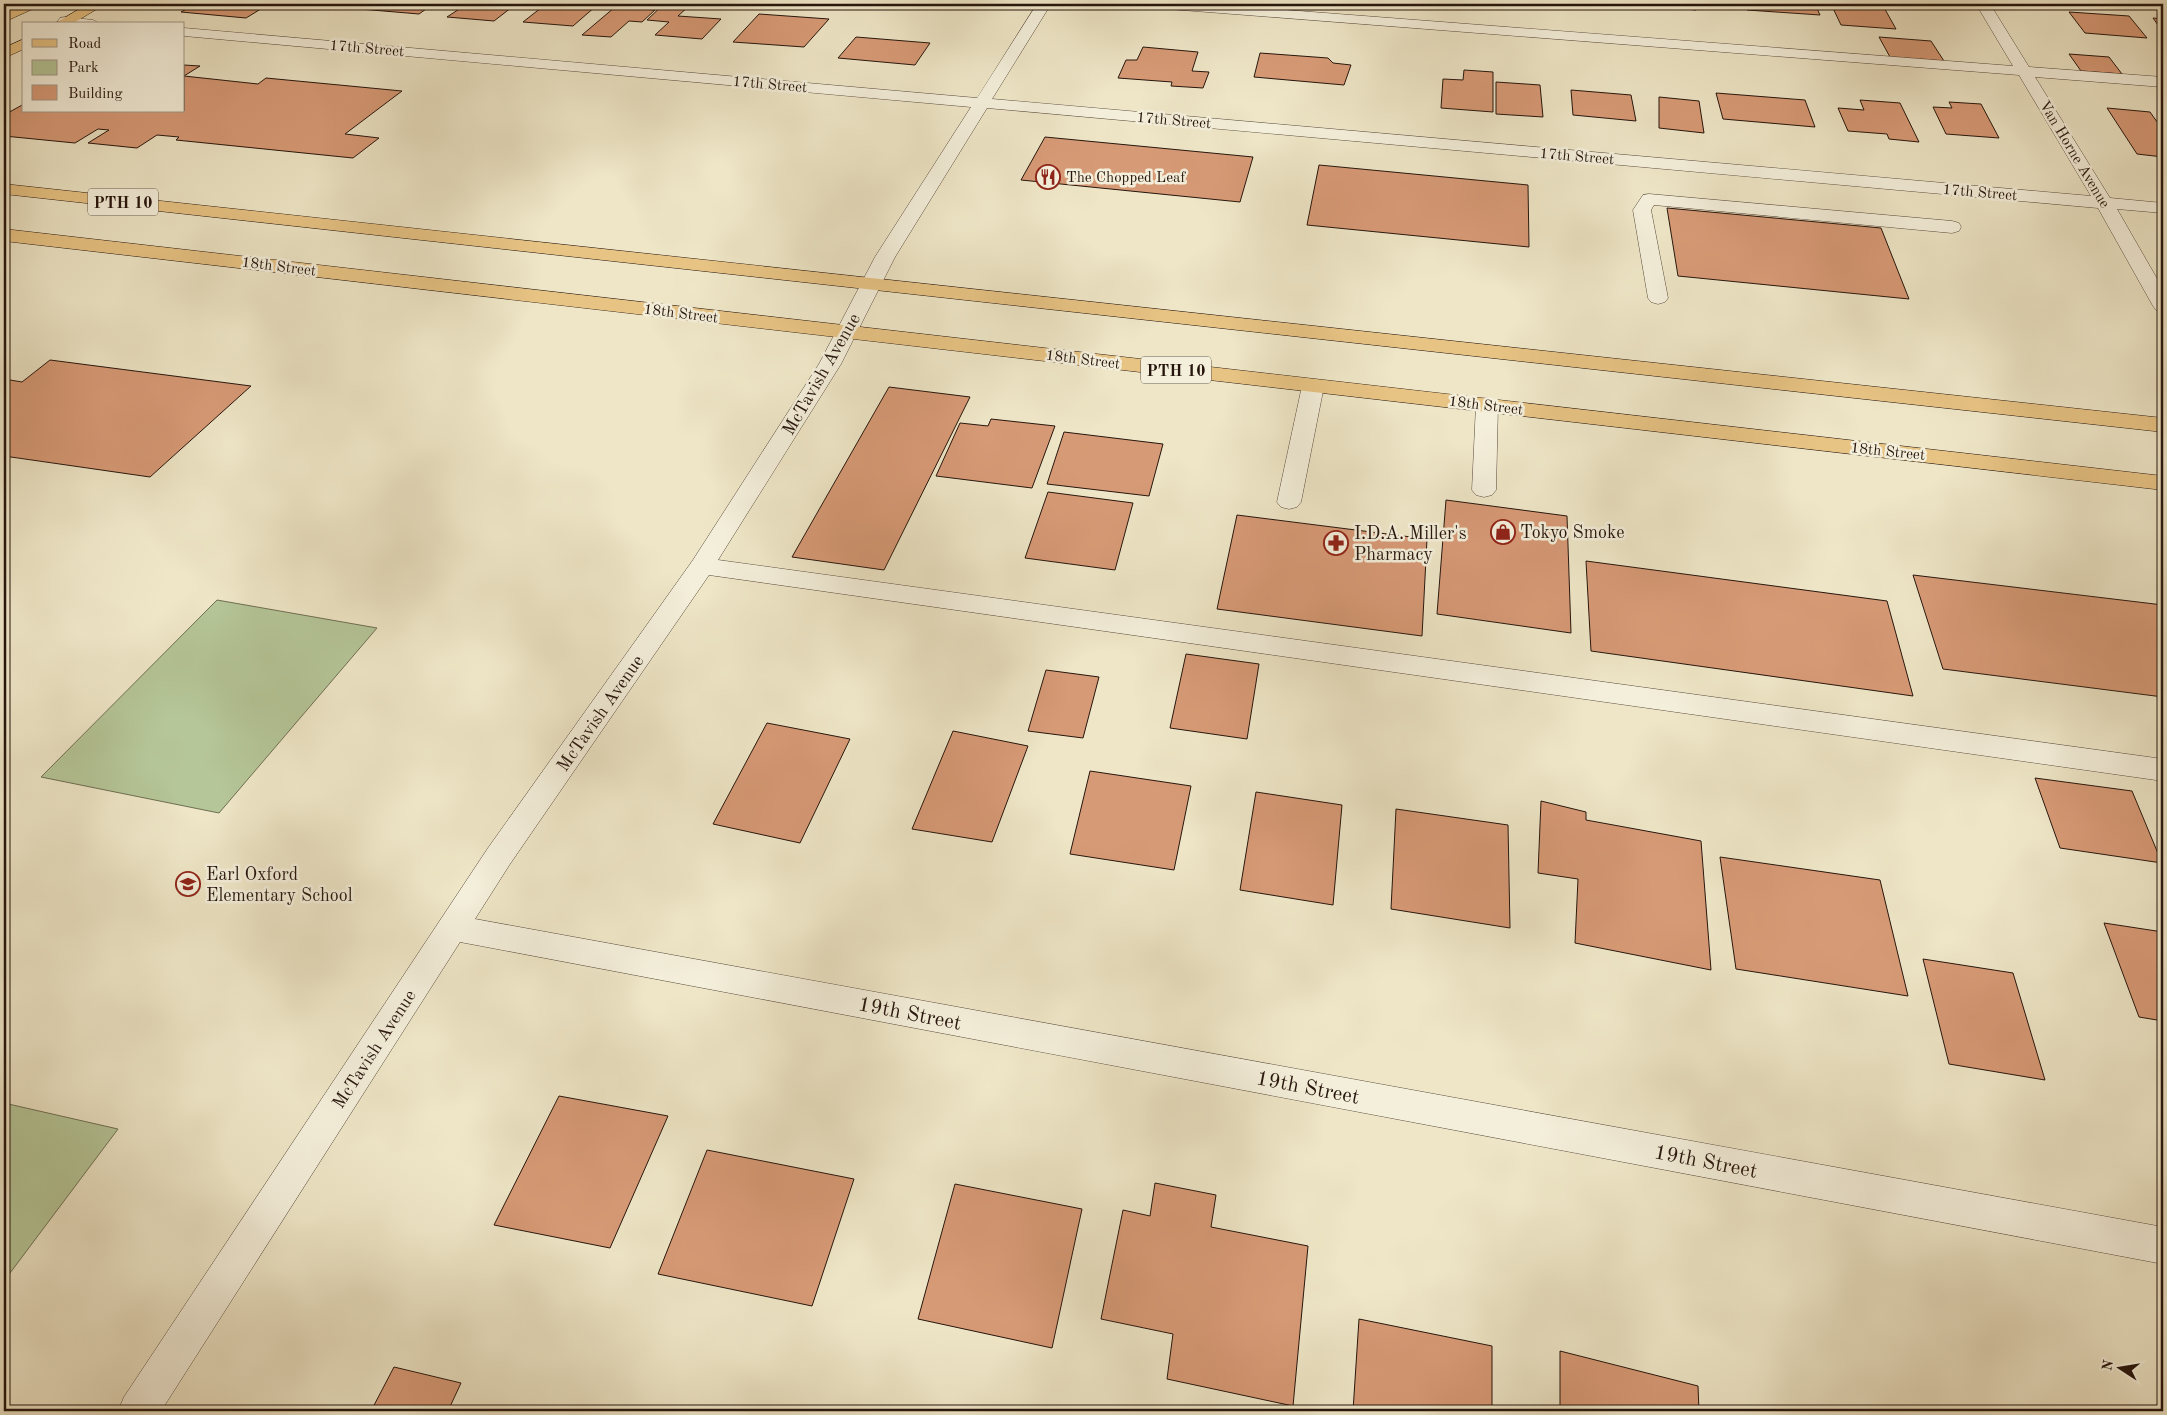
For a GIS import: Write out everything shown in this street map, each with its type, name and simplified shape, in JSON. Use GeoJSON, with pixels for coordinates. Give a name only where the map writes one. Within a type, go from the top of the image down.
{"type":"FeatureCollection","features":[{"type":"Feature","properties":{"kind":"main road"},"geometry":{"type":"LineString","coordinates":[[5,14],[20,4]]}},
{"type":"Feature","properties":{"kind":"main road"},"geometry":{"type":"LineString","coordinates":[[5,14],[32,4]]}},
{"type":"Feature","properties":{"kind":"main road"},"geometry":{"type":"LineString","coordinates":[[63,22],[98,4]]}},
{"type":"Feature","properties":{"kind":"main road"},"geometry":{"type":"LineString","coordinates":[[5,53],[22,44]]}},
{"type":"Feature","properties":{"kind":"main road"},"geometry":{"type":"LineString","coordinates":[[108,183],[149,190],[243,216]]}},
{"type":"Feature","properties":{"kind":"main road","name":"PTH 10"},"geometry":{"type":"LineString","coordinates":[[4,189],[1622,364],[2163,425]]}},
{"type":"Feature","properties":{"kind":"main road","name":"18th Street"},"geometry":{"type":"LineString","coordinates":[[4,235],[847,333],[2163,482]]}},
{"type":"Feature","properties":{"kind":"main road"},"geometry":{"type":"LineString","coordinates":[[46,258],[122,260],[189,256]]}},
{"type":"Feature","properties":{"kind":"street","name":"McTavish Avenue"},"geometry":{"type":"LineString","coordinates":[[138,1411],[499,856],[702,566],[830,364],[885,257],[1044,4]]}},
{"type":"Feature","properties":{"kind":"street"},"geometry":{"type":"LineString","coordinates":[[1156,4],[2163,82]]}},
{"type":"Feature","properties":{"kind":"street","name":"Van Horne Avenue"},"geometry":{"type":"LineString","coordinates":[[1983,4],[2104,203],[2163,306]]}},
{"type":"Feature","properties":{"kind":"street","name":"17th Street"},"geometry":{"type":"LineString","coordinates":[[185,32],[2163,208]]}},
{"type":"Feature","properties":{"kind":"street"},"geometry":{"type":"LineString","coordinates":[[1658,298],[1642,210],[1649,199],[1952,227]]}},
{"type":"Feature","properties":{"kind":"street"},"geometry":{"type":"LineString","coordinates":[[1290,502],[1313,386]]}},
{"type":"Feature","properties":{"kind":"street"},"geometry":{"type":"LineString","coordinates":[[1484,490],[1487,405]]}},
{"type":"Feature","properties":{"kind":"street"},"geometry":{"type":"LineString","coordinates":[[702,566],[2163,770]]}},
{"type":"Feature","properties":{"kind":"street","name":"19th Street"},"geometry":{"type":"LineString","coordinates":[[453,928],[2163,1246]]}},
{"type":"Feature","properties":{"kind":"green space"},"geometry":{"type":"Polygon","coordinates":[[[217,600],[377,628],[219,813],[41,777],[217,600]]]}},
{"type":"Feature","properties":{"kind":"green space"},"geometry":{"type":"Polygon","coordinates":[[[4,1103],[118,1129],[4,1281],[4,1103]]]}},
{"type":"Feature","properties":{"kind":"building"},"geometry":{"type":"Polygon","coordinates":[[[196,4],[269,4],[246,18],[181,12],[196,4]]]}},
{"type":"Feature","properties":{"kind":"building"},"geometry":{"type":"Polygon","coordinates":[[[355,4],[433,4],[419,14],[348,8],[355,4]]]}},
{"type":"Feature","properties":{"kind":"building"},"geometry":{"type":"Polygon","coordinates":[[[467,4],[516,4],[494,21],[447,17],[467,4]]]}},
{"type":"Feature","properties":{"kind":"building"},"geometry":{"type":"Polygon","coordinates":[[[546,4],[596,6],[573,26],[523,22],[546,4]]]}},
{"type":"Feature","properties":{"kind":"building"},"geometry":{"type":"Polygon","coordinates":[[[664,4],[689,6],[678,16],[721,19],[702,39],[655,35],[669,22],[647,20],[664,4]]]}},
{"type":"Feature","properties":{"kind":"building"},"geometry":{"type":"Polygon","coordinates":[[[874,4],[912,4],[908,9],[872,6],[874,4]]]}},
{"type":"Feature","properties":{"kind":"building"},"geometry":{"type":"Polygon","coordinates":[[[1662,4],[1694,4],[1696,10],[1663,7],[1662,4]]]}},
{"type":"Feature","properties":{"kind":"building"},"geometry":{"type":"Polygon","coordinates":[[[1745,4],[1815,4],[1820,15],[1747,10],[1745,4]]]}},
{"type":"Feature","properties":{"kind":"building"},"geometry":{"type":"Polygon","coordinates":[[[1831,4],[1882,4],[1896,29],[1841,25],[1831,4]]]}},
{"type":"Feature","properties":{"kind":"building"},"geometry":{"type":"Polygon","coordinates":[[[615,7],[655,10],[642,22],[629,21],[611,37],[582,35],[615,7]]]}},
{"type":"Feature","properties":{"kind":"building"},"geometry":{"type":"Polygon","coordinates":[[[2069,12],[2129,16],[2147,38],[2085,33],[2069,12]]]}},
{"type":"Feature","properties":{"kind":"building"},"geometry":{"type":"Polygon","coordinates":[[[759,14],[829,19],[804,47],[733,42],[759,14]]]}},
{"type":"Feature","properties":{"kind":"building"},"geometry":{"type":"Polygon","coordinates":[[[2153,18],[2163,19],[2163,32],[2153,18]]]}},
{"type":"Feature","properties":{"kind":"building"},"geometry":{"type":"Polygon","coordinates":[[[856,37],[930,43],[915,65],[838,58],[856,37]]]}},
{"type":"Feature","properties":{"kind":"building"},"geometry":{"type":"Polygon","coordinates":[[[1879,37],[1931,41],[1944,61],[1890,57],[1879,37]]]}},
{"type":"Feature","properties":{"kind":"building"},"geometry":{"type":"Polygon","coordinates":[[[1143,47],[1198,52],[1192,71],[1209,72],[1203,88],[1171,86],[1172,82],[1118,78],[1126,60],[1137,60],[1143,47]]]}},
{"type":"Feature","properties":{"kind":"building"},"geometry":{"type":"Polygon","coordinates":[[[1260,53],[1328,58],[1333,63],[1351,65],[1344,85],[1254,77],[1260,53]]]}},
{"type":"Feature","properties":{"kind":"building"},"geometry":{"type":"Polygon","coordinates":[[[2069,54],[2109,57],[2122,74],[2081,71],[2069,54]]]}},
{"type":"Feature","properties":{"kind":"building"},"geometry":{"type":"Polygon","coordinates":[[[185,65],[200,66],[185,75],[185,65]]]}},
{"type":"Feature","properties":{"kind":"building"},"geometry":{"type":"Polygon","coordinates":[[[1464,70],[1493,72],[1493,112],[1441,108],[1443,79],[1463,80],[1464,70]]]}},
{"type":"Feature","properties":{"kind":"building"},"geometry":{"type":"Polygon","coordinates":[[[185,76],[258,84],[266,78],[402,91],[345,134],[379,138],[353,158],[176,140],[179,137],[157,135],[137,148],[88,143],[109,130],[98,129],[75,143],[4,136],[4,115],[22,105],[22,112],[185,112],[185,76]]]}},
{"type":"Feature","properties":{"kind":"building"},"geometry":{"type":"Polygon","coordinates":[[[1496,82],[1540,85],[1543,117],[1496,114],[1496,82]]]}},
{"type":"Feature","properties":{"kind":"building"},"geometry":{"type":"Polygon","coordinates":[[[1571,90],[1631,95],[1636,121],[1573,115],[1571,90]]]}},
{"type":"Feature","properties":{"kind":"building"},"geometry":{"type":"Polygon","coordinates":[[[1716,93],[1805,100],[1815,127],[1723,119],[1716,93]]]}},
{"type":"Feature","properties":{"kind":"building"},"geometry":{"type":"Polygon","coordinates":[[[1659,97],[1699,101],[1704,133],[1659,128],[1659,97]]]}},
{"type":"Feature","properties":{"kind":"building"},"geometry":{"type":"Polygon","coordinates":[[[1860,100],[1900,103],[1919,142],[1889,139],[1887,134],[1848,131],[1838,108],[1864,110],[1860,100]]]}},
{"type":"Feature","properties":{"kind":"building"},"geometry":{"type":"Polygon","coordinates":[[[1949,102],[1981,104],[1999,138],[1946,134],[1933,107],[1952,108],[1949,102]]]}},
{"type":"Feature","properties":{"kind":"building"},"geometry":{"type":"Polygon","coordinates":[[[2107,108],[2150,112],[2160,126],[2163,126],[2163,157],[2137,154],[2107,108]]]}},
{"type":"Feature","properties":{"kind":"building"},"geometry":{"type":"Polygon","coordinates":[[[1045,137],[1253,157],[1240,202],[1021,180],[1045,137]]]}},
{"type":"Feature","properties":{"kind":"building"},"geometry":{"type":"Polygon","coordinates":[[[1319,165],[1528,185],[1529,247],[1307,225],[1319,165]]]}},
{"type":"Feature","properties":{"kind":"building"},"geometry":{"type":"Polygon","coordinates":[[[1667,208],[1881,228],[1909,299],[1678,276],[1667,208]]]}},
{"type":"Feature","properties":{"kind":"building"},"geometry":{"type":"Polygon","coordinates":[[[50,360],[251,386],[150,477],[4,456],[4,379],[22,382],[50,360]]]}},
{"type":"Feature","properties":{"kind":"building"},"geometry":{"type":"Polygon","coordinates":[[[889,387],[970,397],[884,570],[792,557],[889,387]]]}},
{"type":"Feature","properties":{"kind":"building"},"geometry":{"type":"Polygon","coordinates":[[[991,419],[1055,426],[1032,488],[936,476],[960,423],[988,426],[991,419]]]}},
{"type":"Feature","properties":{"kind":"building"},"geometry":{"type":"Polygon","coordinates":[[[1064,432],[1163,444],[1149,496],[1047,484],[1064,432]]]}},
{"type":"Feature","properties":{"kind":"building"},"geometry":{"type":"Polygon","coordinates":[[[1048,492],[1133,503],[1115,570],[1025,558],[1048,492]]]}},
{"type":"Feature","properties":{"kind":"building"},"geometry":{"type":"Polygon","coordinates":[[[1446,500],[1567,516],[1571,633],[1437,614],[1446,500]]]}},
{"type":"Feature","properties":{"kind":"building"},"geometry":{"type":"Polygon","coordinates":[[[1237,515],[1427,539],[1422,636],[1217,609],[1237,515]]]}},
{"type":"Feature","properties":{"kind":"building"},"geometry":{"type":"Polygon","coordinates":[[[1586,561],[1887,601],[1913,696],[1591,651],[1586,561]]]}},
{"type":"Feature","properties":{"kind":"building"},"geometry":{"type":"Polygon","coordinates":[[[1913,575],[2163,605],[2163,697],[1943,669],[1913,575]]]}},
{"type":"Feature","properties":{"kind":"building"},"geometry":{"type":"Polygon","coordinates":[[[1186,654],[1259,664],[1247,739],[1170,728],[1186,654]]]}},
{"type":"Feature","properties":{"kind":"building"},"geometry":{"type":"Polygon","coordinates":[[[1046,670],[1099,677],[1083,738],[1028,731],[1046,670]]]}},
{"type":"Feature","properties":{"kind":"building"},"geometry":{"type":"Polygon","coordinates":[[[767,723],[850,739],[800,843],[713,824],[767,723]]]}},
{"type":"Feature","properties":{"kind":"building"},"geometry":{"type":"Polygon","coordinates":[[[953,731],[1028,746],[992,842],[912,829],[953,731]]]}},
{"type":"Feature","properties":{"kind":"building"},"geometry":{"type":"Polygon","coordinates":[[[1090,771],[1191,786],[1174,870],[1070,854],[1090,771]]]}},
{"type":"Feature","properties":{"kind":"building"},"geometry":{"type":"Polygon","coordinates":[[[2035,778],[2132,791],[2162,863],[2060,848],[2035,778]]]}},
{"type":"Feature","properties":{"kind":"building"},"geometry":{"type":"Polygon","coordinates":[[[1256,792],[1342,805],[1333,905],[1240,890],[1256,792]]]}},
{"type":"Feature","properties":{"kind":"building"},"geometry":{"type":"Polygon","coordinates":[[[1541,801],[1586,812],[1586,820],[1701,841],[1711,970],[1575,943],[1578,879],[1538,873],[1541,801]]]}},
{"type":"Feature","properties":{"kind":"building"},"geometry":{"type":"Polygon","coordinates":[[[1396,809],[1508,825],[1510,928],[1391,909],[1396,809]]]}},
{"type":"Feature","properties":{"kind":"building"},"geometry":{"type":"Polygon","coordinates":[[[1720,857],[1880,880],[1908,996],[1736,969],[1720,857]]]}},
{"type":"Feature","properties":{"kind":"building"},"geometry":{"type":"Polygon","coordinates":[[[2104,923],[2163,932],[2163,1021],[2139,1017],[2104,923]]]}},
{"type":"Feature","properties":{"kind":"building"},"geometry":{"type":"Polygon","coordinates":[[[1923,959],[2013,973],[2045,1080],[1949,1064],[1923,959]]]}},
{"type":"Feature","properties":{"kind":"building"},"geometry":{"type":"Polygon","coordinates":[[[559,1096],[668,1116],[610,1248],[494,1225],[559,1096]]]}},
{"type":"Feature","properties":{"kind":"building"},"geometry":{"type":"Polygon","coordinates":[[[707,1150],[854,1179],[812,1306],[658,1274],[707,1150]]]}},
{"type":"Feature","properties":{"kind":"building"},"geometry":{"type":"Polygon","coordinates":[[[1155,1183],[1216,1195],[1211,1227],[1308,1246],[1293,1406],[1167,1379],[1173,1334],[1101,1319],[1123,1210],[1150,1216],[1155,1183]]]}},
{"type":"Feature","properties":{"kind":"building"},"geometry":{"type":"Polygon","coordinates":[[[955,1184],[1082,1209],[1052,1348],[918,1319],[955,1184]]]}},
{"type":"Feature","properties":{"kind":"building"},"geometry":{"type":"Polygon","coordinates":[[[1359,1319],[1492,1346],[1492,1411],[1353,1411],[1359,1319]]]}},
{"type":"Feature","properties":{"kind":"building"},"geometry":{"type":"Polygon","coordinates":[[[1560,1351],[1698,1386],[1699,1411],[1560,1411],[1560,1351]]]}},
{"type":"Feature","properties":{"kind":"building"},"geometry":{"type":"Polygon","coordinates":[[[394,1367],[461,1383],[448,1411],[371,1411],[394,1367]]]}},
{"type":"Feature","properties":{"kind":"building"},"geometry":{"type":"Polygon","coordinates":[[[1799,1406],[1825,1411],[1799,1411],[1799,1406]]]}},
{"type":"Feature","properties":{"kind":"place","name":"The Chopped Leaf"},"geometry":{"type":"Point","coordinates":[1048,177]}},
{"type":"Feature","properties":{"kind":"place","name":"Tokyo Smoke"},"geometry":{"type":"Point","coordinates":[1503,532]}},
{"type":"Feature","properties":{"kind":"place","name":"I.D.A. Miller's Pharmacy"},"geometry":{"type":"Point","coordinates":[1336,543]}},
{"type":"Feature","properties":{"kind":"place","name":"Earl Oxford Elementary School"},"geometry":{"type":"Point","coordinates":[188,884]}}]}
